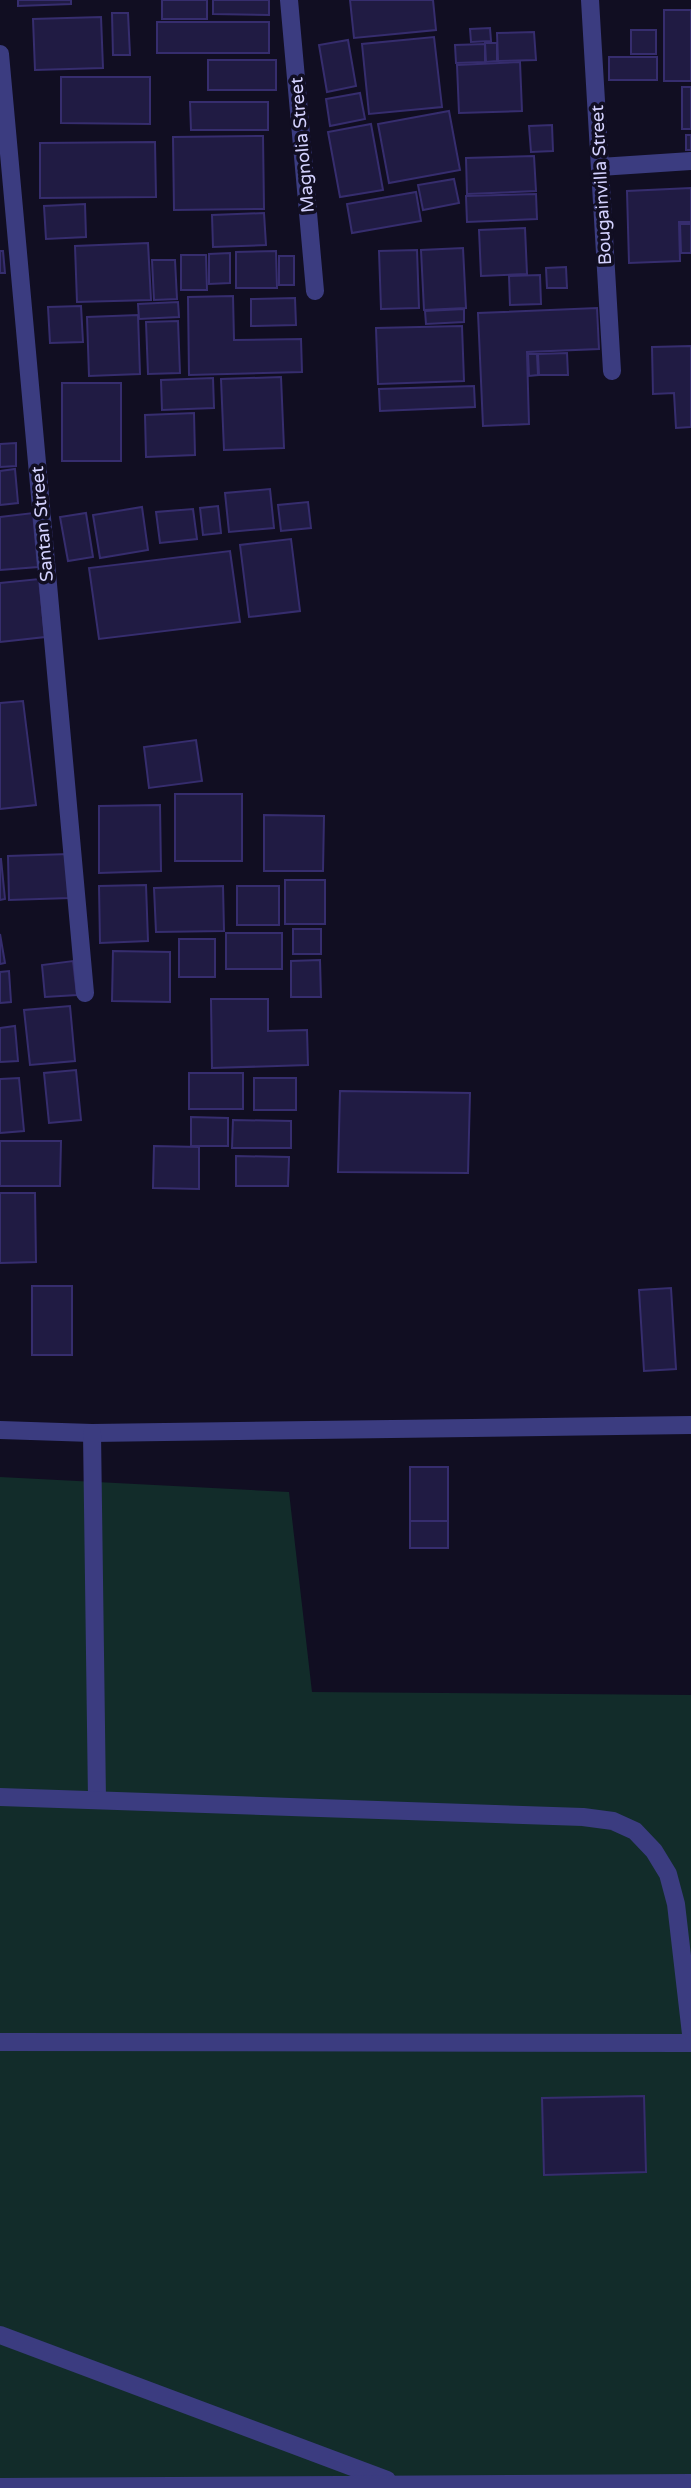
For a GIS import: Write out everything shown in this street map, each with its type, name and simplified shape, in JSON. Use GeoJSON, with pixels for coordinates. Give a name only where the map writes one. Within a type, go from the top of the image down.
{"type":"FeatureCollection","features":[{"type":"Feature","properties":{"kind":"street","name":"Magnolia Street"},"geometry":{"type":"LineString","coordinates":[[289,0],[315,291]]}},
{"type":"Feature","properties":{"kind":"street","name":"Bougainvilla Street"},"geometry":{"type":"LineString","coordinates":[[590,0],[612,370]]}},
{"type":"Feature","properties":{"kind":"street","name":"Santan Street"},"geometry":{"type":"LineString","coordinates":[[0,54],[85,993]]}},
{"type":"Feature","properties":{"kind":"street"},"geometry":{"type":"LineString","coordinates":[[600,167],[691,161]]}},
{"type":"Feature","properties":{"kind":"street"},"geometry":{"type":"LineString","coordinates":[[0,1430],[92,1433],[691,1425]]}},
{"type":"Feature","properties":{"kind":"street"},"geometry":{"type":"LineString","coordinates":[[92,1433],[97,1800]]}},
{"type":"Feature","properties":{"kind":"street"},"geometry":{"type":"LineString","coordinates":[[0,1797],[583,1816],[613,1821],[635,1831],[654,1850],[668,1874],[676,1904],[691,2034]]}},
{"type":"Feature","properties":{"kind":"street"},"geometry":{"type":"LineString","coordinates":[[0,2042],[691,2043]]}},
{"type":"Feature","properties":{"kind":"street"},"geometry":{"type":"LineString","coordinates":[[0,2335],[407,2488]]}},
{"type":"Feature","properties":{"kind":"street"},"geometry":{"type":"LineString","coordinates":[[0,2487],[691,2483]]}},
{"type":"Feature","properties":{"kind":"green space"},"geometry":{"type":"Polygon","coordinates":[[[0,1477],[289,1492],[312,1692],[691,1695],[691,2488],[0,2488],[0,1477]]]}},
{"type":"Feature","properties":{"kind":"building"},"geometry":{"type":"Polygon","coordinates":[[[18,0],[71,0],[71,4],[18,6],[18,0]]]}},
{"type":"Feature","properties":{"kind":"building"},"geometry":{"type":"Polygon","coordinates":[[[162,0],[207,0],[207,19],[162,19],[162,0]]]}},
{"type":"Feature","properties":{"kind":"building"},"geometry":{"type":"Polygon","coordinates":[[[213,0],[269,0],[269,15],[213,14],[213,0]]]}},
{"type":"Feature","properties":{"kind":"building"},"geometry":{"type":"Polygon","coordinates":[[[350,0],[433,0],[436,30],[354,38],[350,0]]]}},
{"type":"Feature","properties":{"kind":"building"},"geometry":{"type":"Polygon","coordinates":[[[664,10],[691,10],[691,81],[664,81],[664,10]]]}},
{"type":"Feature","properties":{"kind":"building"},"geometry":{"type":"Polygon","coordinates":[[[112,13],[128,13],[130,55],[113,55],[112,13]]]}},
{"type":"Feature","properties":{"kind":"building"},"geometry":{"type":"Polygon","coordinates":[[[101,17],[103,68],[35,70],[33,19],[101,17]]]}},
{"type":"Feature","properties":{"kind":"building"},"geometry":{"type":"Polygon","coordinates":[[[157,22],[269,22],[269,53],[157,53],[157,22]]]}},
{"type":"Feature","properties":{"kind":"building"},"geometry":{"type":"Polygon","coordinates":[[[490,28],[491,41],[471,42],[470,29],[490,28]]]}},
{"type":"Feature","properties":{"kind":"building"},"geometry":{"type":"Polygon","coordinates":[[[631,30],[656,30],[656,54],[631,54],[631,30]]]}},
{"type":"Feature","properties":{"kind":"building"},"geometry":{"type":"Polygon","coordinates":[[[534,32],[536,60],[498,61],[497,33],[534,32]]]}},
{"type":"Feature","properties":{"kind":"building"},"geometry":{"type":"Polygon","coordinates":[[[434,37],[442,107],[369,114],[362,44],[434,37]]]}},
{"type":"Feature","properties":{"kind":"building"},"geometry":{"type":"Polygon","coordinates":[[[348,40],[356,86],[327,92],[319,45],[348,40]]]}},
{"type":"Feature","properties":{"kind":"building"},"geometry":{"type":"Polygon","coordinates":[[[485,43],[497,43],[497,61],[486,62],[485,43]]]}},
{"type":"Feature","properties":{"kind":"building"},"geometry":{"type":"Polygon","coordinates":[[[485,44],[485,62],[456,63],[455,45],[485,44]]]}},
{"type":"Feature","properties":{"kind":"building"},"geometry":{"type":"Polygon","coordinates":[[[609,57],[657,57],[657,80],[609,80],[609,57]]]}},
{"type":"Feature","properties":{"kind":"building"},"geometry":{"type":"Polygon","coordinates":[[[208,60],[276,60],[276,90],[208,90],[208,60]]]}},
{"type":"Feature","properties":{"kind":"building"},"geometry":{"type":"Polygon","coordinates":[[[520,62],[522,111],[459,113],[457,65],[520,62]]]}},
{"type":"Feature","properties":{"kind":"building"},"geometry":{"type":"Polygon","coordinates":[[[61,77],[150,77],[150,124],[61,123],[61,77]]]}},
{"type":"Feature","properties":{"kind":"building"},"geometry":{"type":"Polygon","coordinates":[[[682,87],[691,87],[691,129],[682,129],[682,87]]]}},
{"type":"Feature","properties":{"kind":"building"},"geometry":{"type":"Polygon","coordinates":[[[360,93],[365,119],[330,126],[326,99],[360,93]]]}},
{"type":"Feature","properties":{"kind":"building"},"geometry":{"type":"Polygon","coordinates":[[[190,102],[268,102],[268,130],[191,130],[190,102]]]}},
{"type":"Feature","properties":{"kind":"building"},"geometry":{"type":"Polygon","coordinates":[[[449,111],[460,170],[389,183],[378,124],[449,111]]]}},
{"type":"Feature","properties":{"kind":"building"},"geometry":{"type":"Polygon","coordinates":[[[371,124],[383,190],[340,197],[328,132],[371,124]]]}},
{"type":"Feature","properties":{"kind":"building"},"geometry":{"type":"Polygon","coordinates":[[[552,125],[553,151],[531,152],[529,126],[552,125]]]}},
{"type":"Feature","properties":{"kind":"building"},"geometry":{"type":"Polygon","coordinates":[[[686,135],[691,135],[691,150],[686,150],[686,135]]]}},
{"type":"Feature","properties":{"kind":"building"},"geometry":{"type":"Polygon","coordinates":[[[263,136],[264,209],[174,210],[173,137],[263,136]]]}},
{"type":"Feature","properties":{"kind":"building"},"geometry":{"type":"Polygon","coordinates":[[[155,142],[156,197],[40,198],[40,143],[155,142]]]}},
{"type":"Feature","properties":{"kind":"building"},"geometry":{"type":"Polygon","coordinates":[[[534,156],[536,191],[467,194],[466,158],[534,156]]]}},
{"type":"Feature","properties":{"kind":"building"},"geometry":{"type":"Polygon","coordinates":[[[454,179],[459,203],[423,210],[418,185],[454,179]]]}},
{"type":"Feature","properties":{"kind":"building"},"geometry":{"type":"Polygon","coordinates":[[[691,188],[691,222],[679,222],[680,261],[629,263],[627,191],[691,188]]]}},
{"type":"Feature","properties":{"kind":"building"},"geometry":{"type":"Polygon","coordinates":[[[416,192],[421,221],[352,233],[347,204],[416,192]]]}},
{"type":"Feature","properties":{"kind":"building"},"geometry":{"type":"Polygon","coordinates":[[[536,194],[537,219],[467,222],[466,196],[536,194]]]}},
{"type":"Feature","properties":{"kind":"building"},"geometry":{"type":"Polygon","coordinates":[[[85,204],[86,237],[46,239],[44,206],[85,204]]]}},
{"type":"Feature","properties":{"kind":"building"},"geometry":{"type":"Polygon","coordinates":[[[264,213],[266,245],[213,247],[212,215],[264,213]]]}},
{"type":"Feature","properties":{"kind":"building"},"geometry":{"type":"Polygon","coordinates":[[[680,224],[691,224],[691,253],[681,253],[680,224]]]}},
{"type":"Feature","properties":{"kind":"building"},"geometry":{"type":"Polygon","coordinates":[[[525,228],[527,274],[481,276],[479,230],[525,228]]]}},
{"type":"Feature","properties":{"kind":"building"},"geometry":{"type":"Polygon","coordinates":[[[148,243],[151,300],[77,302],[75,246],[148,243]]]}},
{"type":"Feature","properties":{"kind":"building"},"geometry":{"type":"Polygon","coordinates":[[[463,248],[466,308],[424,310],[421,250],[463,248]]]}},
{"type":"Feature","properties":{"kind":"building"},"geometry":{"type":"Polygon","coordinates":[[[417,250],[419,308],[381,309],[379,251],[417,250]]]}},
{"type":"Feature","properties":{"kind":"building"},"geometry":{"type":"Polygon","coordinates":[[[0,251],[3,251],[5,273],[0,273],[0,251]]]}},
{"type":"Feature","properties":{"kind":"building"},"geometry":{"type":"Polygon","coordinates":[[[276,251],[277,288],[236,288],[236,252],[276,251]]]}},
{"type":"Feature","properties":{"kind":"building"},"geometry":{"type":"Polygon","coordinates":[[[230,253],[230,283],[209,284],[209,254],[230,253]]]}},
{"type":"Feature","properties":{"kind":"building"},"geometry":{"type":"Polygon","coordinates":[[[181,255],[206,255],[207,290],[181,290],[181,255]]]}},
{"type":"Feature","properties":{"kind":"building"},"geometry":{"type":"Polygon","coordinates":[[[279,256],[294,256],[294,285],[279,285],[279,256]]]}},
{"type":"Feature","properties":{"kind":"building"},"geometry":{"type":"Polygon","coordinates":[[[152,260],[175,260],[177,299],[154,300],[152,260]]]}},
{"type":"Feature","properties":{"kind":"building"},"geometry":{"type":"Polygon","coordinates":[[[566,267],[567,288],[547,288],[546,268],[566,267]]]}},
{"type":"Feature","properties":{"kind":"building"},"geometry":{"type":"Polygon","coordinates":[[[540,275],[541,304],[510,305],[509,276],[540,275]]]}},
{"type":"Feature","properties":{"kind":"building"},"geometry":{"type":"Polygon","coordinates":[[[233,296],[234,340],[301,339],[302,372],[189,375],[188,297],[233,296]]]}},
{"type":"Feature","properties":{"kind":"building"},"geometry":{"type":"Polygon","coordinates":[[[295,298],[296,325],[251,326],[251,299],[295,298]]]}},
{"type":"Feature","properties":{"kind":"building"},"geometry":{"type":"Polygon","coordinates":[[[178,302],[179,317],[139,319],[138,304],[178,302]]]}},
{"type":"Feature","properties":{"kind":"building"},"geometry":{"type":"Polygon","coordinates":[[[81,306],[83,342],[50,343],[48,307],[81,306]]]}},
{"type":"Feature","properties":{"kind":"building"},"geometry":{"type":"Polygon","coordinates":[[[597,308],[599,349],[527,352],[529,424],[483,426],[478,313],[597,308]]]}},
{"type":"Feature","properties":{"kind":"building"},"geometry":{"type":"Polygon","coordinates":[[[464,309],[464,322],[426,324],[425,311],[464,309]]]}},
{"type":"Feature","properties":{"kind":"building"},"geometry":{"type":"Polygon","coordinates":[[[138,315],[140,374],[89,376],[87,317],[138,315]]]}},
{"type":"Feature","properties":{"kind":"building"},"geometry":{"type":"Polygon","coordinates":[[[178,321],[180,373],[148,374],[146,322],[178,321]]]}},
{"type":"Feature","properties":{"kind":"building"},"geometry":{"type":"Polygon","coordinates":[[[462,326],[464,381],[378,384],[376,328],[462,326]]]}},
{"type":"Feature","properties":{"kind":"building"},"geometry":{"type":"Polygon","coordinates":[[[691,346],[691,427],[676,428],[674,393],[653,394],[652,347],[691,346]]]}},
{"type":"Feature","properties":{"kind":"building"},"geometry":{"type":"Polygon","coordinates":[[[567,353],[568,375],[539,375],[538,354],[567,353]]]}},
{"type":"Feature","properties":{"kind":"building"},"geometry":{"type":"Polygon","coordinates":[[[528,354],[537,354],[538,375],[529,376],[528,354]]]}},
{"type":"Feature","properties":{"kind":"building"},"geometry":{"type":"Polygon","coordinates":[[[281,377],[284,448],[224,450],[221,379],[281,377]]]}},
{"type":"Feature","properties":{"kind":"building"},"geometry":{"type":"Polygon","coordinates":[[[213,378],[214,408],[162,410],[161,380],[213,378]]]}},
{"type":"Feature","properties":{"kind":"building"},"geometry":{"type":"Polygon","coordinates":[[[62,383],[121,383],[121,461],[62,461],[62,383]]]}},
{"type":"Feature","properties":{"kind":"building"},"geometry":{"type":"Polygon","coordinates":[[[474,386],[475,407],[380,411],[379,389],[474,386]]]}},
{"type":"Feature","properties":{"kind":"building"},"geometry":{"type":"Polygon","coordinates":[[[194,413],[195,455],[146,457],[145,415],[194,413]]]}},
{"type":"Feature","properties":{"kind":"building"},"geometry":{"type":"Polygon","coordinates":[[[16,443],[16,466],[0,467],[0,444],[16,443]]]}},
{"type":"Feature","properties":{"kind":"building"},"geometry":{"type":"Polygon","coordinates":[[[15,469],[18,503],[0,505],[0,471],[15,469]]]}},
{"type":"Feature","properties":{"kind":"building"},"geometry":{"type":"Polygon","coordinates":[[[270,489],[274,528],[229,532],[225,493],[270,489]]]}},
{"type":"Feature","properties":{"kind":"building"},"geometry":{"type":"Polygon","coordinates":[[[308,502],[311,528],[281,531],[278,505],[308,502]]]}},
{"type":"Feature","properties":{"kind":"building"},"geometry":{"type":"Polygon","coordinates":[[[218,506],[221,533],[203,535],[200,508],[218,506]]]}},
{"type":"Feature","properties":{"kind":"building"},"geometry":{"type":"Polygon","coordinates":[[[142,507],[148,550],[100,558],[93,515],[142,507]]]}},
{"type":"Feature","properties":{"kind":"building"},"geometry":{"type":"Polygon","coordinates":[[[193,509],[197,539],[160,543],[156,512],[193,509]]]}},
{"type":"Feature","properties":{"kind":"building"},"geometry":{"type":"Polygon","coordinates":[[[33,513],[38,567],[0,570],[0,517],[33,513]]]}},
{"type":"Feature","properties":{"kind":"building"},"geometry":{"type":"Polygon","coordinates":[[[86,513],[93,557],[68,561],[60,517],[86,513]]]}},
{"type":"Feature","properties":{"kind":"building"},"geometry":{"type":"Polygon","coordinates":[[[291,539],[300,611],[249,617],[240,545],[291,539]]]}},
{"type":"Feature","properties":{"kind":"building"},"geometry":{"type":"Polygon","coordinates":[[[230,551],[240,622],[99,639],[89,568],[230,551]]]}},
{"type":"Feature","properties":{"kind":"building"},"geometry":{"type":"Polygon","coordinates":[[[39,579],[45,637],[0,642],[0,583],[39,579]]]}},
{"type":"Feature","properties":{"kind":"building"},"geometry":{"type":"Polygon","coordinates":[[[23,701],[36,805],[0,809],[0,703],[23,701]]]}},
{"type":"Feature","properties":{"kind":"building"},"geometry":{"type":"Polygon","coordinates":[[[196,740],[202,781],[149,788],[144,747],[196,740]]]}},
{"type":"Feature","properties":{"kind":"building"},"geometry":{"type":"Polygon","coordinates":[[[175,794],[242,794],[242,861],[175,861],[175,794]]]}},
{"type":"Feature","properties":{"kind":"building"},"geometry":{"type":"Polygon","coordinates":[[[160,805],[161,871],[99,873],[99,806],[160,805]]]}},
{"type":"Feature","properties":{"kind":"building"},"geometry":{"type":"Polygon","coordinates":[[[264,815],[324,816],[323,871],[264,871],[264,815]]]}},
{"type":"Feature","properties":{"kind":"building"},"geometry":{"type":"Polygon","coordinates":[[[69,854],[70,898],[9,900],[8,856],[69,854]]]}},
{"type":"Feature","properties":{"kind":"building"},"geometry":{"type":"Polygon","coordinates":[[[0,859],[5,899],[0,900],[0,859]]]}},
{"type":"Feature","properties":{"kind":"building"},"geometry":{"type":"Polygon","coordinates":[[[285,880],[325,880],[325,924],[285,924],[285,880]]]}},
{"type":"Feature","properties":{"kind":"building"},"geometry":{"type":"Polygon","coordinates":[[[146,885],[148,941],[100,943],[99,886],[146,885]]]}},
{"type":"Feature","properties":{"kind":"building"},"geometry":{"type":"Polygon","coordinates":[[[223,886],[224,931],[156,932],[154,888],[223,886]]]}},
{"type":"Feature","properties":{"kind":"building"},"geometry":{"type":"Polygon","coordinates":[[[237,886],[279,886],[279,925],[237,925],[237,886]]]}},
{"type":"Feature","properties":{"kind":"building"},"geometry":{"type":"Polygon","coordinates":[[[293,929],[321,929],[321,954],[293,954],[293,929]]]}},
{"type":"Feature","properties":{"kind":"building"},"geometry":{"type":"Polygon","coordinates":[[[226,933],[282,933],[282,969],[226,969],[226,933]]]}},
{"type":"Feature","properties":{"kind":"building"},"geometry":{"type":"Polygon","coordinates":[[[0,934],[5,963],[0,964],[0,934]]]}},
{"type":"Feature","properties":{"kind":"building"},"geometry":{"type":"Polygon","coordinates":[[[179,939],[215,939],[215,977],[179,977],[179,939]]]}},
{"type":"Feature","properties":{"kind":"building"},"geometry":{"type":"Polygon","coordinates":[[[113,951],[170,952],[170,1002],[112,1001],[113,951]]]}},
{"type":"Feature","properties":{"kind":"building"},"geometry":{"type":"Polygon","coordinates":[[[320,960],[321,997],[291,997],[291,961],[320,960]]]}},
{"type":"Feature","properties":{"kind":"building"},"geometry":{"type":"Polygon","coordinates":[[[73,961],[77,995],[45,997],[42,965],[73,961]]]}},
{"type":"Feature","properties":{"kind":"building"},"geometry":{"type":"Polygon","coordinates":[[[9,971],[11,1002],[0,1003],[0,972],[9,971]]]}},
{"type":"Feature","properties":{"kind":"building"},"geometry":{"type":"Polygon","coordinates":[[[211,999],[268,999],[268,1031],[307,1030],[308,1065],[212,1068],[211,999]]]}},
{"type":"Feature","properties":{"kind":"building"},"geometry":{"type":"Polygon","coordinates":[[[70,1006],[75,1061],[30,1065],[24,1010],[70,1006]]]}},
{"type":"Feature","properties":{"kind":"building"},"geometry":{"type":"Polygon","coordinates":[[[15,1026],[18,1061],[0,1062],[0,1028],[15,1026]]]}},
{"type":"Feature","properties":{"kind":"building"},"geometry":{"type":"Polygon","coordinates":[[[76,1070],[81,1120],[49,1123],[44,1073],[76,1070]]]}},
{"type":"Feature","properties":{"kind":"building"},"geometry":{"type":"Polygon","coordinates":[[[189,1073],[243,1073],[243,1109],[189,1109],[189,1073]]]}},
{"type":"Feature","properties":{"kind":"building"},"geometry":{"type":"Polygon","coordinates":[[[19,1078],[24,1131],[0,1133],[0,1079],[19,1078]]]}},
{"type":"Feature","properties":{"kind":"building"},"geometry":{"type":"Polygon","coordinates":[[[254,1078],[296,1078],[296,1110],[254,1110],[254,1078]]]}},
{"type":"Feature","properties":{"kind":"building"},"geometry":{"type":"Polygon","coordinates":[[[340,1091],[470,1093],[468,1173],[338,1172],[340,1091]]]}},
{"type":"Feature","properties":{"kind":"building"},"geometry":{"type":"Polygon","coordinates":[[[191,1117],[228,1118],[228,1146],[191,1146],[191,1117]]]}},
{"type":"Feature","properties":{"kind":"building"},"geometry":{"type":"Polygon","coordinates":[[[233,1120],[291,1121],[291,1148],[232,1148],[233,1120]]]}},
{"type":"Feature","properties":{"kind":"building"},"geometry":{"type":"Polygon","coordinates":[[[0,1141],[61,1141],[60,1186],[0,1186],[0,1141]]]}},
{"type":"Feature","properties":{"kind":"building"},"geometry":{"type":"Polygon","coordinates":[[[154,1146],[199,1147],[199,1189],[153,1188],[154,1146]]]}},
{"type":"Feature","properties":{"kind":"building"},"geometry":{"type":"Polygon","coordinates":[[[236,1156],[289,1157],[288,1186],[236,1186],[236,1156]]]}},
{"type":"Feature","properties":{"kind":"building"},"geometry":{"type":"Polygon","coordinates":[[[0,1193],[35,1193],[36,1262],[0,1263],[0,1193]]]}},
{"type":"Feature","properties":{"kind":"building"},"geometry":{"type":"Polygon","coordinates":[[[32,1286],[72,1286],[72,1355],[32,1355],[32,1286]]]}},
{"type":"Feature","properties":{"kind":"building"},"geometry":{"type":"Polygon","coordinates":[[[671,1288],[676,1369],[644,1371],[639,1290],[671,1288]]]}},
{"type":"Feature","properties":{"kind":"building"},"geometry":{"type":"Polygon","coordinates":[[[410,1467],[448,1467],[448,1521],[410,1521],[410,1467]]]}},
{"type":"Feature","properties":{"kind":"building"},"geometry":{"type":"Polygon","coordinates":[[[410,1521],[448,1521],[448,1548],[410,1548],[410,1521]]]}},
{"type":"Feature","properties":{"kind":"building"},"geometry":{"type":"Polygon","coordinates":[[[644,2096],[646,2172],[544,2175],[542,2098],[644,2096]]]}}]}
